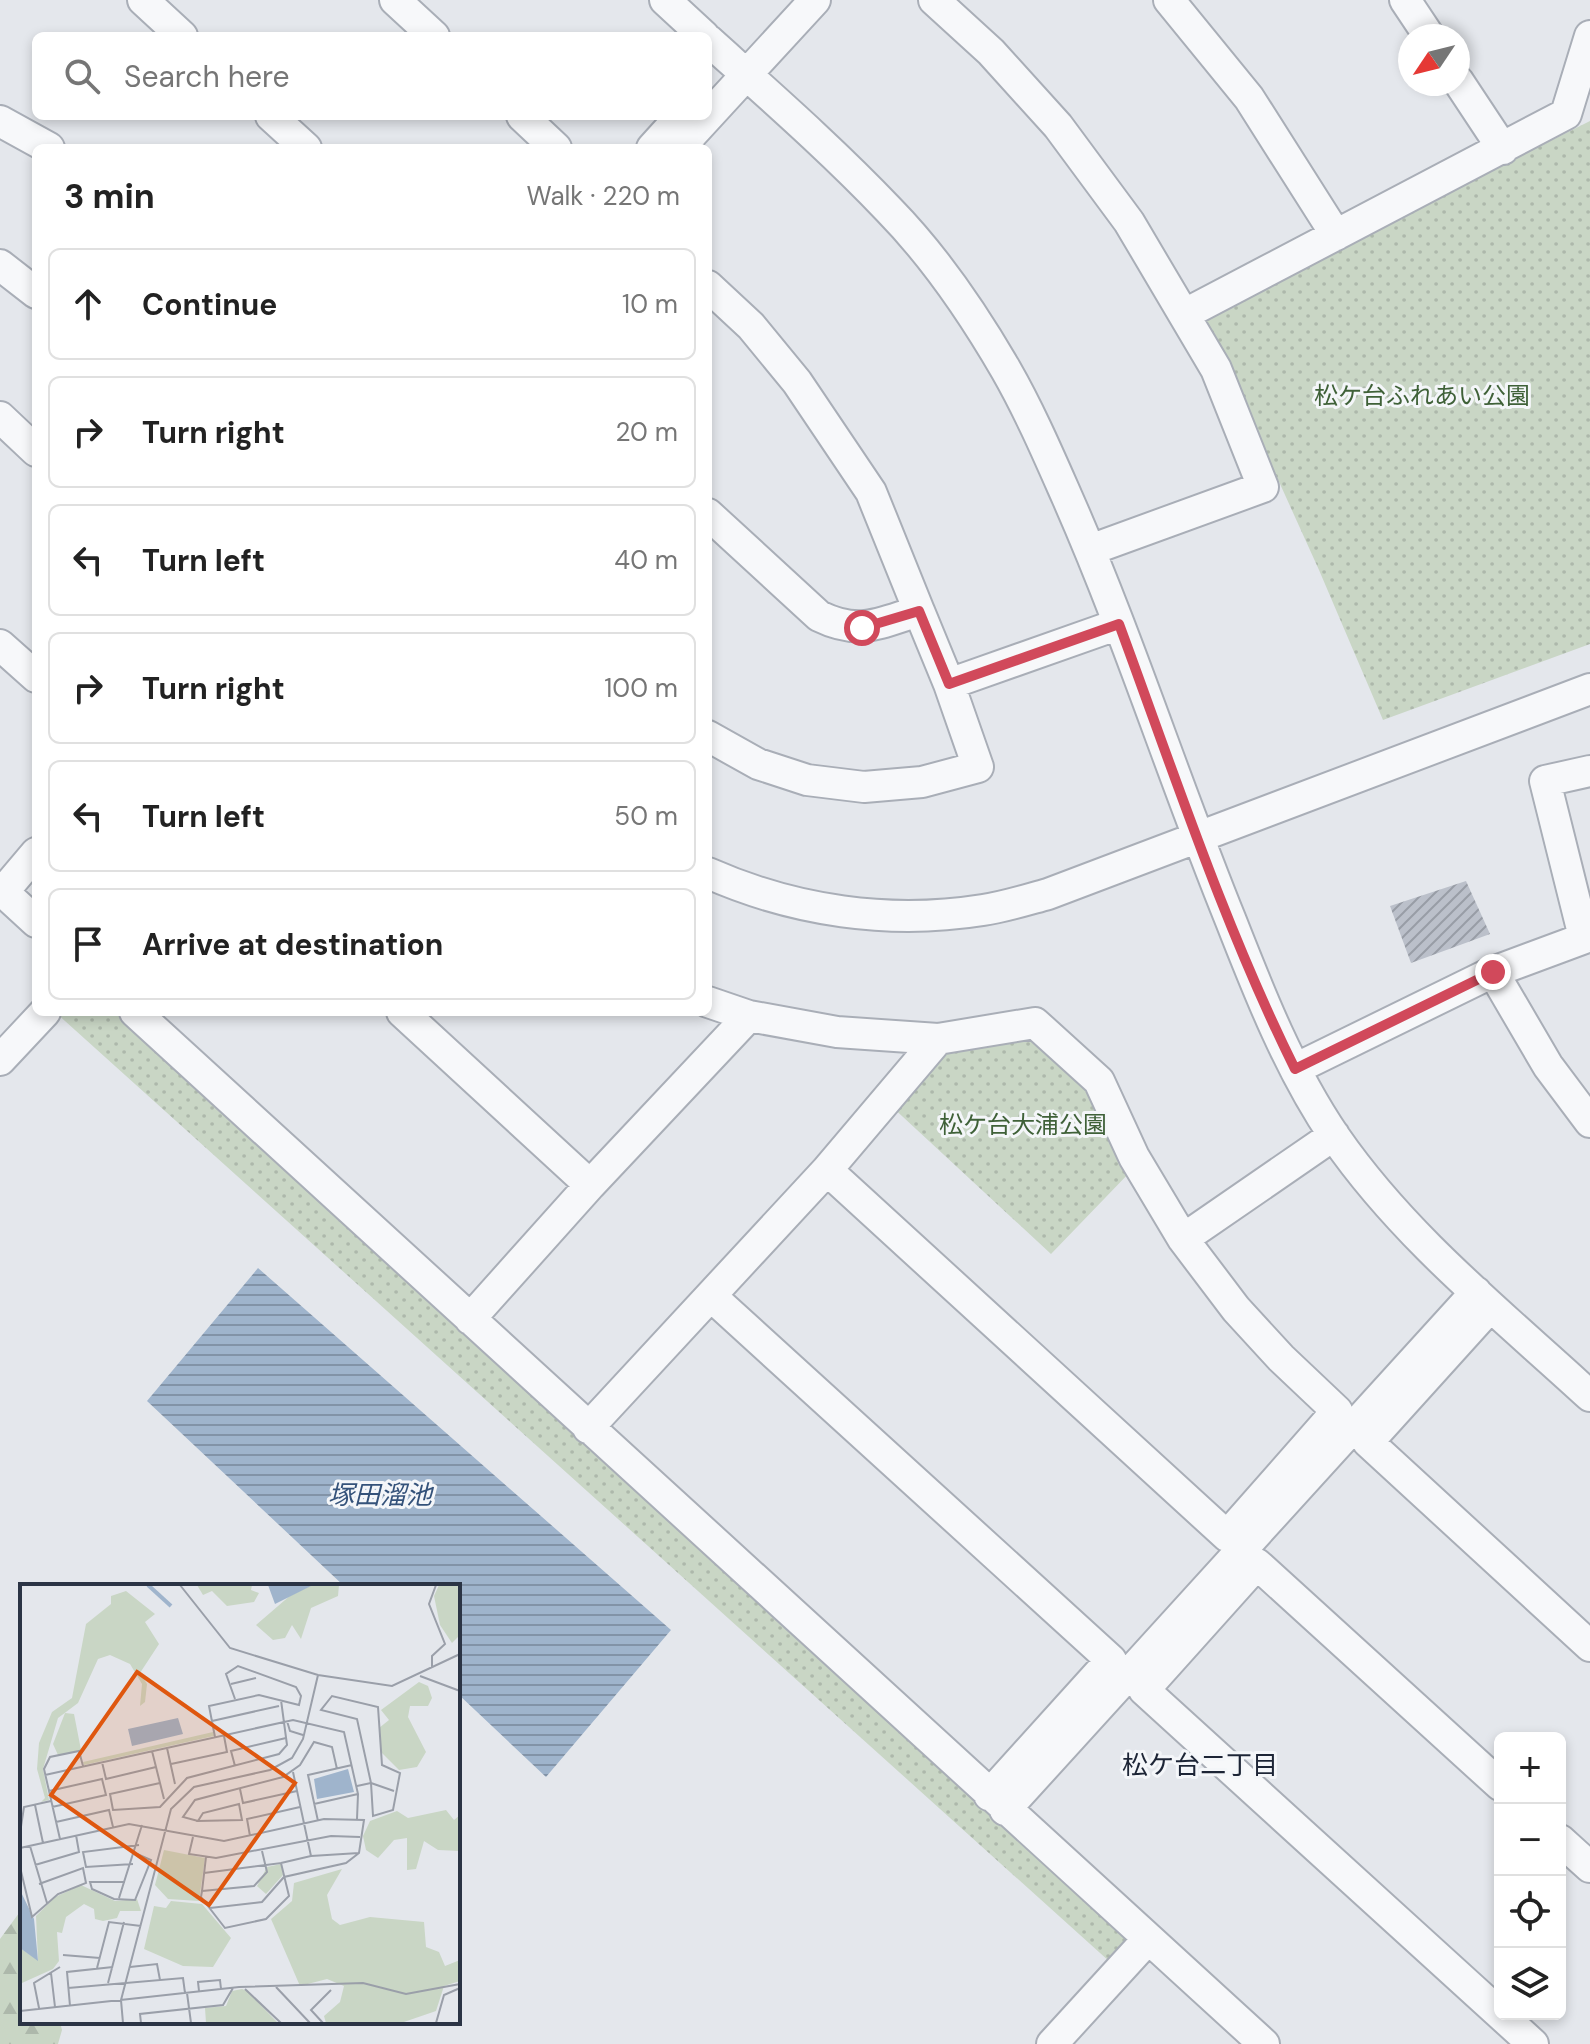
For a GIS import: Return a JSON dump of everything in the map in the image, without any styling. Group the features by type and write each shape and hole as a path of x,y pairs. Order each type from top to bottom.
{"street":[{"path":"143,0 178,32"},
{"path":"395,0 430,32"},
{"path":"665,0 700,32"},
{"path":"712,84 739,67 815,0"},
{"path":"934,0 991,52 1058,126 1129,222 1216,369 1263,487 1090,550"},
{"path":"1169,0 1249,98 1336,235"},
{"path":"1405,0 1421,24"},
{"path":"1185,314 1566,114 1590,36"},
{"path":"712,43 890,210 936,264 1008,374 1090,550 1269,1016 1295,1069 1334,1135 1373,1188 1416,1237 1590,1396"},
{"path":"712,103 739,67"},
{"path":"1468,96 1503,149"},
{"path":"275,120 302,144"},
{"path":"526,120 552,144"},
{"path":"656,144 677,120"},
{"path":"682,144 700,120"},
{"path":"0,121 43,144"},
{"path":"0,265 32,290"},
{"path":"712,290 751,326 797,382 871,492 949,684 978,767 922,782 864,787 807,780 758,764 712,738"},
{"path":"0,417 32,447"},
{"path":"712,518 819,616 841,626 862,628 919,611"},
{"path":"949,684 1119,624"},
{"path":"0,645 32,673"},
{"path":"712,875 747,890 804,905 865,915 983,910 1048,894 1590,689"},
{"path":"1295,1069 1493,972 1587,936 1545,781 1590,771"},
{"path":"19,899 32,864"},
{"path":"1493,972 1548,1066 1590,1122"},
{"path":"712,1003 749,1016 837,1032 938,1039 1035,1023 1099,1081 1134,1157 1183,1239 1236,1309 1281,1358 1337,1411 1227,1536 827,1170"},
{"path":"0,1060 41,1016"},
{"path":"139,1016 1264,2044"},
{"path":"406,1016 590,1185"},
{"path":"470,1319 590,1185 749,1016"},
{"path":"588,1428 827,1170 938,1039"},
{"path":"1183,1239 1334,1135"},
{"path":"711,1296 1111,1660 997,1802"},
{"path":"1484,1299 1368,1442 1590,1646"},
{"path":"997,1802 1484,1299"},
{"path":"1494,1780 1257,1564 1144,1690 1533,2044"},
{"path":"1566,1845 1590,1867"},
{"path":"1052,2044 1148,1939"}],"green space":[{"name":"松ケ台ふれあい公園","path":"1590,121 1590,644 1383,720 1203,314"},
{"path":"59,1016 119,1016 1132,1937 1110,1962"},
{"name":"松ケ台大浦公園","path":"1034,1028 1093,1085 1132,1170 1051,1254 889,1104 940,1043"},
{"path":"20,1912 20,2024 60,2024 58,2044 0,2044 0,1939"}],"water":[{"name":"塚田溜池","path":"258,1268 671,1630 546,1777 460,1696 460,1584 342,1584 147,1401"}],"building":[{"path":"1466,881 1490,934 1411,963 1390,906"}],"district":[{"name":"松ケ台二丁目","path":"1200,1765"}],"route":[{"path":"862,628 919,611 949,684 1119,624 1221,899 1269,1016 1295,1069 1493,972"}]}
